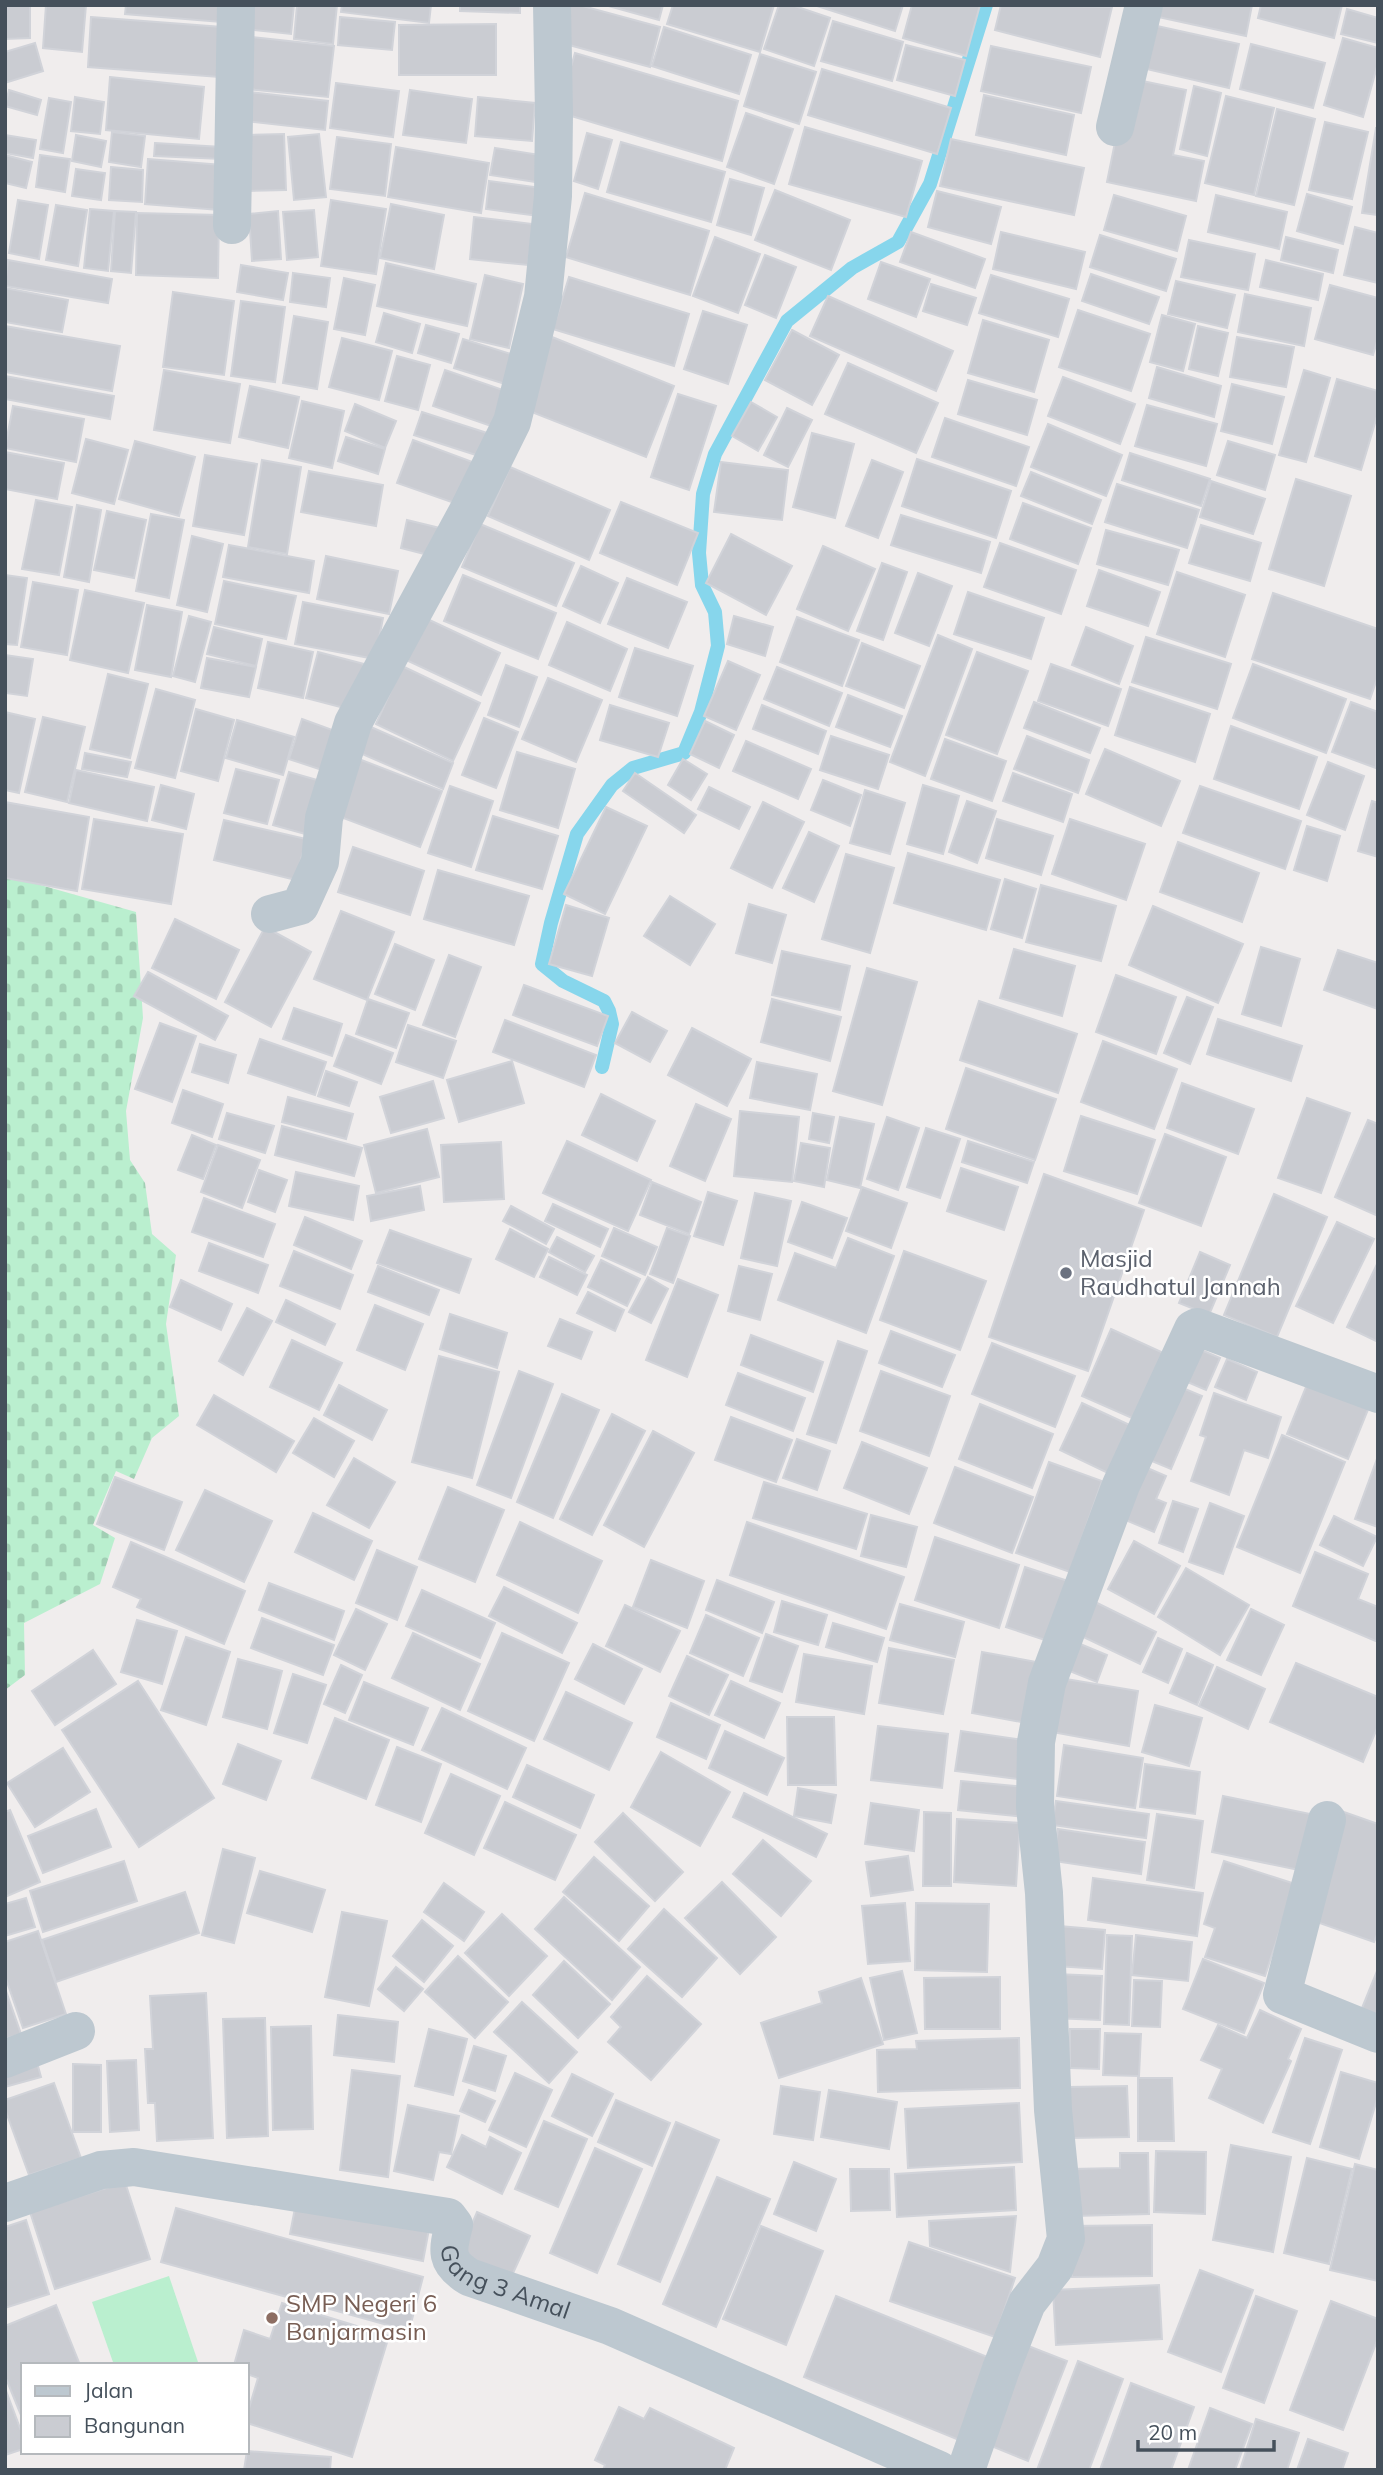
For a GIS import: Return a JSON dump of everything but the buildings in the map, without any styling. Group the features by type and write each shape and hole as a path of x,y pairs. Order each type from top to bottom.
{"street":[{"path":"232,225 236,5"},
{"path":"270,914 300,906 320,862 324,818 353,723 513,422 543,297 553,196 552,5"},
{"path":"1115,127 1144,5"},
{"path":"966,2470 1000,2368 1027,2303 1055,2267 1066,2239 1053,2110 1044,1893 1035,1807 1036,1742 1047,1684 1121,1485 1193,1329 1197,1327 1378,1394"},
{"path":"1327,1820 1282,1995 1378,2035"},
{"path":"5,2059 76,2031"},
{"name":"Gang 3 Amal","path":"5,2203 101,2170 134,2167 448,2217 454,2225 449,2259 455,2269 469,2277 610,2326 939,2470"}],"green space":[{"path":"5,875 136,912 143,1018 126,1111 130,1160 145,1183 152,1234 176,1255 166,1324 179,1416 152,1438 134,1479 116,1471 93,1525 115,1538 100,1584 24,1623 25,1675 5,1690"},
{"path":"169,2276 198,2363 113,2363 92,2302"}],"waterway":[{"path":"602,1067 612,1024 604,1001 563,981 542,964 577,834 612,785 633,768 684,753 701,712 718,646 715,612 702,585 699,553 703,494 715,454 787,321 852,268 898,242 930,184 986,5"}],"place":[{"name":"Masjid Raudhatul Jannah","path":"1066,1273"},
{"name":"SMP Negeri 6 Banjarmasin","path":"272,2318"}]}
